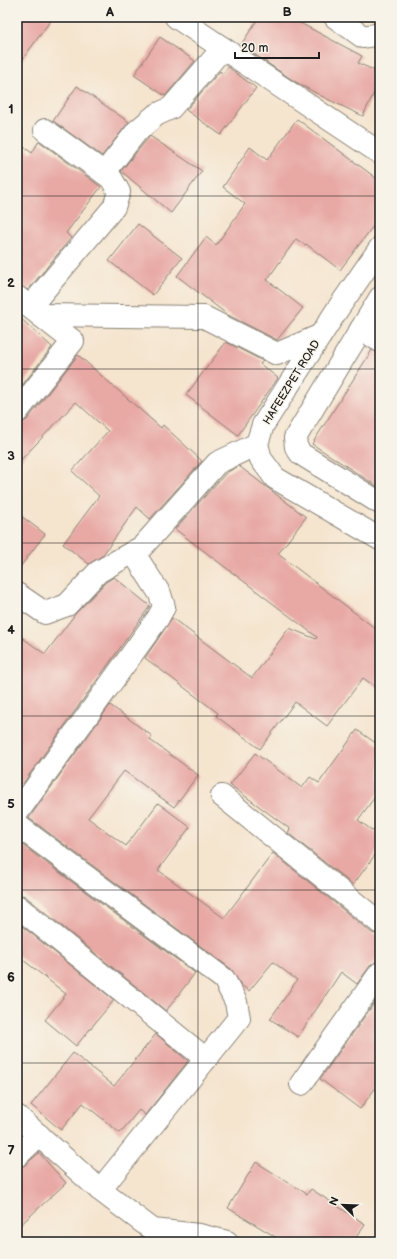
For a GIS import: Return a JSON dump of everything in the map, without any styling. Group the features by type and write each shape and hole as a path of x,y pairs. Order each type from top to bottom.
{"street":[{"path":"176,17 380,153"},
{"path":"335,17 362,36 380,34"},
{"path":"104,173 136,131 156,115 171,108 223,48"},
{"path":"29,307 114,206 119,192 111,178 45,130"},
{"name":"HAFEEZPET ROAD","path":"257,444 263,425 321,334 380,248"},
{"path":"380,298 295,438 296,446 301,454 380,504"},
{"path":"29,307 204,317 277,354 321,334"},
{"path":"17,412 73,340 29,307"},
{"path":"361,329 380,341"},
{"path":"17,594 45,613 67,605 98,572 142,547 217,463 257,444 261,459 275,478 380,539"},
{"path":"285,484 301,454"},
{"path":"17,813 158,618 164,606 160,594 133,552"},
{"path":"222,796 377,914"},
{"path":"17,825 224,979 236,1002 239,1018 100,1190"},
{"path":"17,906 206,1059"},
{"path":"302,1084 380,973"},
{"path":"17,1116 100,1190 154,1230 199,1235 227,1242"},
{"path":"17,1156 39,1136"}],"building":[{"path":"17,17 53,17 17,67"},
{"path":"259,17 289,17 362,56 358,63 380,73 380,80 363,116 294,81 241,45"},
{"path":"160,37 195,61 165,96 134,75"},
{"path":"228,67 256,88 221,135 186,110 220,71 223,74"},
{"path":"77,86 129,122 102,156 53,121"},
{"path":"297,119 380,181 380,217 340,270 306,244 305,245 296,239 267,280 303,308 277,340 228,315 177,276 206,237 216,245 245,204 223,187 250,147 267,160"},
{"path":"150,136 202,171 171,213 121,171"},
{"path":"39,141 101,187 66,233 71,238 28,290 17,285 17,142 32,153"},
{"path":"138,224 182,258 153,295 109,261"},
{"path":"17,315 52,347 17,392"},
{"path":"226,342 263,361 260,364 278,378 238,435 186,395"},
{"path":"372,350 380,353 380,488 312,444"},
{"path":"78,355 161,428 163,425 202,461 150,519 137,507 102,556 89,564 63,544 99,496 72,471 108,431 76,402 17,464 17,424 27,420"},
{"path":"239,466 306,517 278,554 380,632 380,690 363,678 327,726 295,702 260,749 216,716 218,713 145,658 172,618 252,678 289,628 316,639 317,637 175,529 226,473"},
{"path":"17,513 45,534 17,571"},
{"path":"114,577 150,606 17,792 17,634 45,654 76,613 106,582"},
{"path":"110,705 152,736 150,740 198,775 174,807 124,771 88,818 126,846 158,803 190,827 158,870 224,918 273,853 372,933 380,935 380,957 377,961 370,966 357,984 341,972 298,1037 270,1019 297,980 273,962 249,991 241,985 231,969 29,818"},
{"path":"357,730 380,746 380,790 358,820 380,836 380,848 353,885 288,833 290,829 230,785 255,753 302,788 310,777 319,783"},
{"path":"17,841 195,973 166,1011 25,896 17,894"},
{"path":"17,922 114,1000 76,1046 45,1020 66,994 17,955"},
{"path":"380,995 380,1082 360,1109 320,1079"},
{"path":"156,1034 188,1061 145,1115 139,1110 120,1133 83,1103 61,1130 31,1105 73,1053 114,1086"},
{"path":"39,1153 66,1183 17,1228 17,1168 25,1165"},
{"path":"256,1162 307,1194 311,1189 365,1224 353,1242 284,1242 228,1208"}]}
